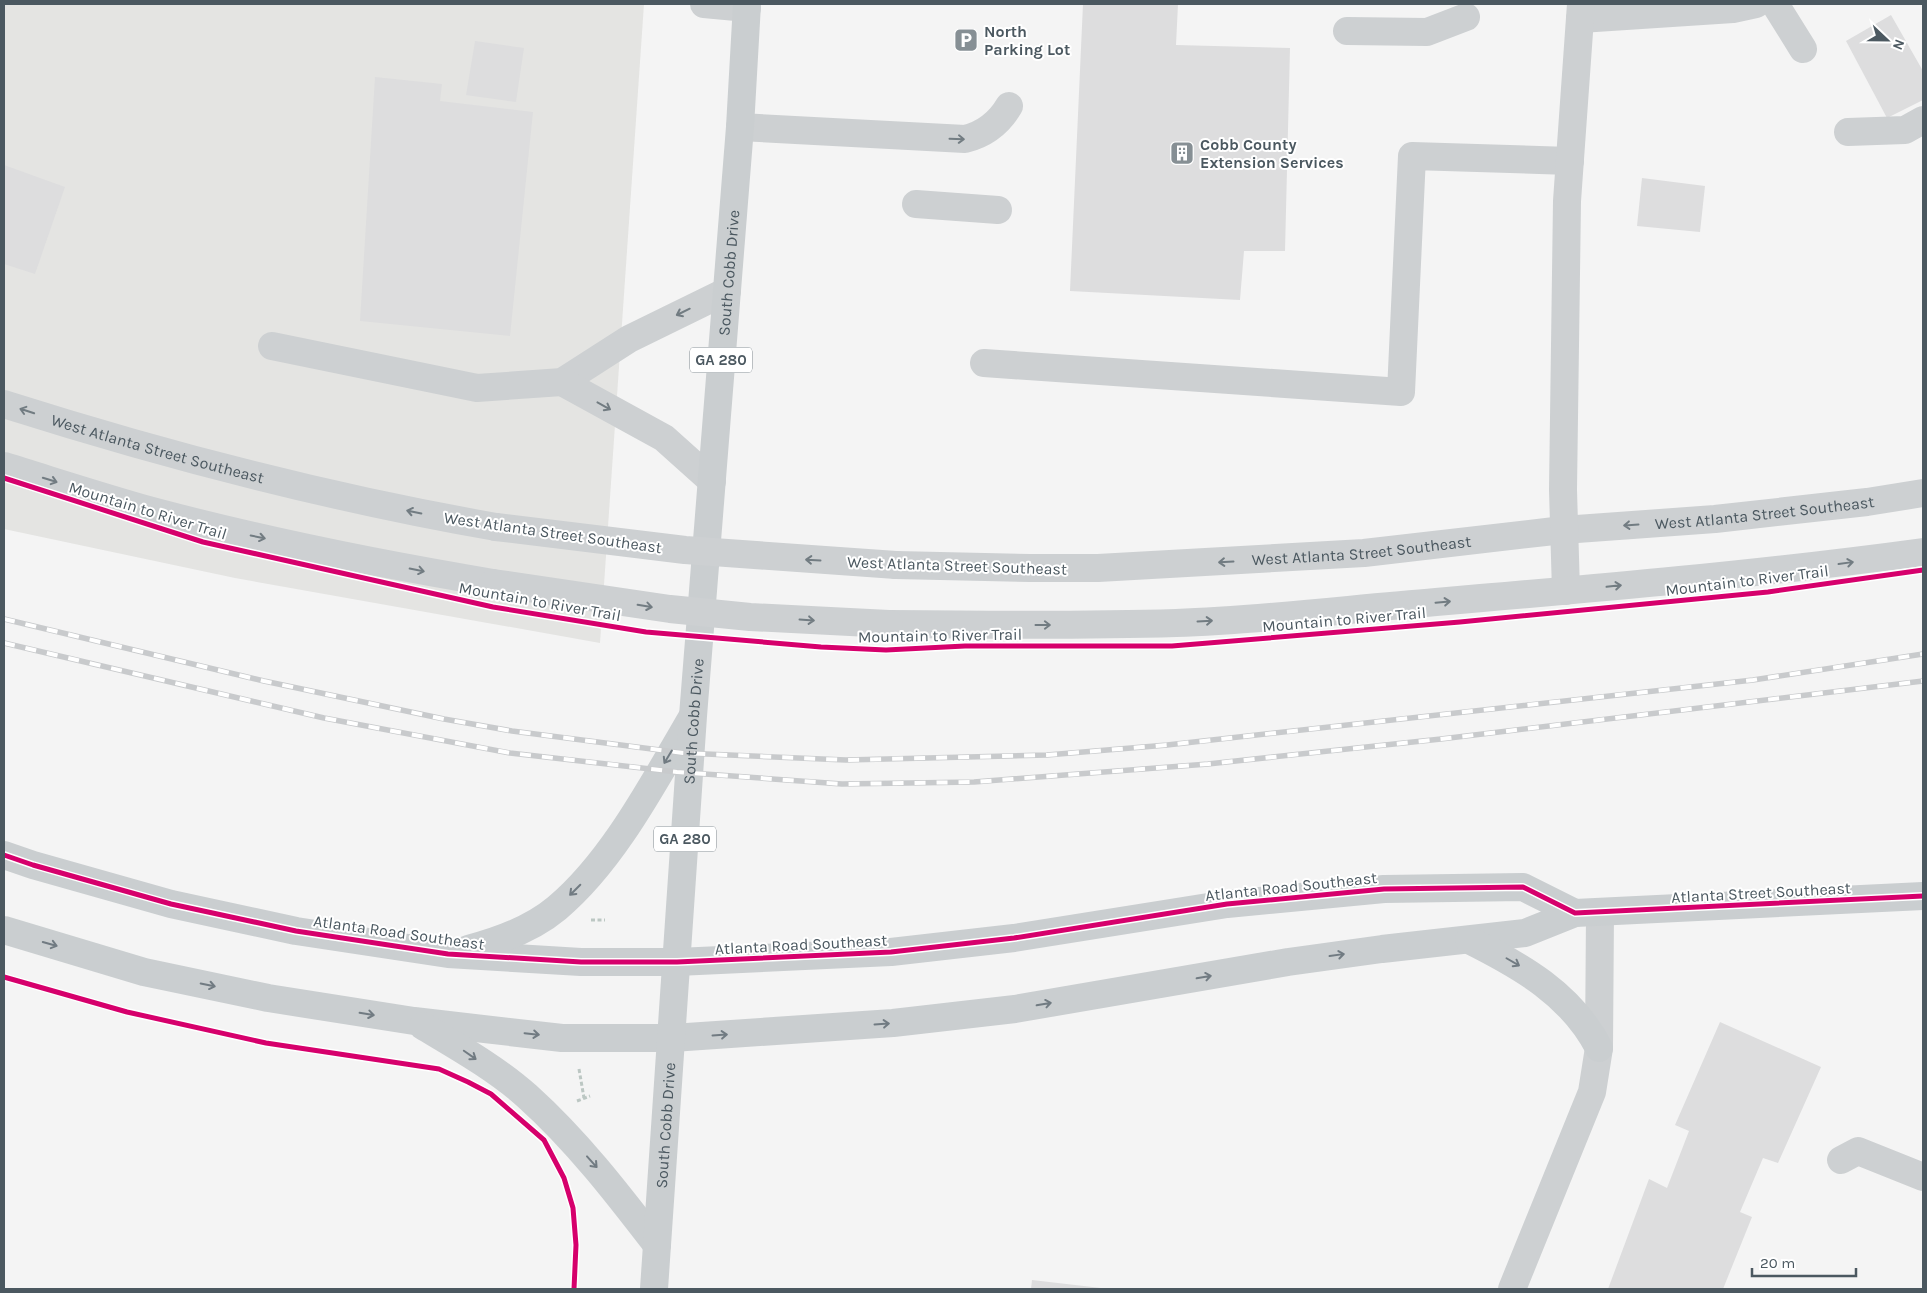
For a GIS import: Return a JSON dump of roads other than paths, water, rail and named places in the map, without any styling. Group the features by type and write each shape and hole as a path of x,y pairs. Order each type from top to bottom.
{"main road":[{"name":"South Cobb Drive","path":"654,1289 693,716 740,127 747,6"},
{"path":"448,954 510,936 557,908 600,862 638,808 693,716"},
{"name":"Atlanta Road Southeast","path":"4,855 171,904 296,931 448,954 581,962 677,962 891,952 1014,938 1227,904 1384,889 1524,887 1588,912"},
{"name":"Atlanta Street Southeast","path":"1588,912 1923,896"},
{"path":"4,930 144,972 268,998 414,1021 562,1038 672,1038 893,1023 1015,1009 1288,962 1525,933 1588,912"},
{"path":"1469,940 1525,970 1552,990 1580,1017 1599,1048"},
{"path":"414,1021 466,1052 526,1096 575,1143 604,1176 656,1245"}],"street":[{"path":"704,4 747,6"},
{"path":"1566,591 1563,530 1567,201 1581,11 1732,9 1756,4"},
{"path":"1775,4 1803,49"},
{"path":"1347,31 1427,32 1466,17"},
{"path":"740,127 958,139 974,137 987,130 1000,120 1009,106"},
{"path":"1848,132 1905,130 1923,120"},
{"path":"984,363 1401,392 1412,156 1570,161"},
{"path":"916,204 998,210"},
{"path":"272,346 477,388 562,382 629,339 727,291"},
{"path":"562,382 664,438 712,481"},
{"name":"West Atlanta Street Southeast","path":"4,404 146,448 264,478 396,508 496,527 685,550 896,565 1030,568 1177,565 1364,553 1563,530 1715,519 1868,502 1923,493"},
{"path":"4,466 151,510 245,534 410,569 670,609 750,617 889,624 1090,625 1178,623 1255,618 1566,591 1829,565 1923,552"},
{"path":"1512,1289 1592,1092 1599,1048 1588,912"},
{"path":"1841,1160 1858,1151 1923,1177"}],"railway":[{"path":"4,619 264,681 444,719 512,731 683,753 846,760 1047,755 1167,745 1753,680 1923,654"},
{"path":"4,643 324,718 510,753 677,772 842,784 974,782 1208,764 1441,739 1923,681"}],"place":[{"name":"North Parking Lot","path":"966,40"},
{"name":"Cobb County Extension Services","path":"1182,153"}]}
